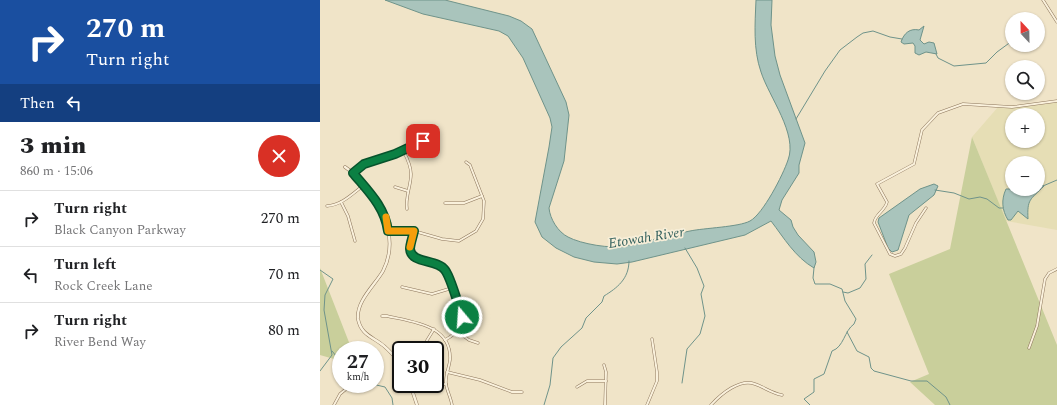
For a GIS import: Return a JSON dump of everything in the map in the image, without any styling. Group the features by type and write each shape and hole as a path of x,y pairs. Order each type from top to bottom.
{"street":[{"path":"1043,0 1057,22"},
{"path":"926,208 916,223 903,251 898,255 892,255 887,250 874,222 875,218 886,206 887,202 877,184 914,164 922,130 938,113 963,104 1012,107 1057,101"},
{"path":"353,173 364,164 423,141 427,142"},
{"path":"403,150 410,162 411,175 405,202 407,209"},
{"path":"388,231 414,231 451,241 459,241 465,239 476,231 483,219 484,201 470,165 466,162"},
{"path":"345,167 353,173 380,204 387,220 388,255 383,270 359,306 358,318 361,328 365,334 384,346 392,354"},
{"path":"327,206 341,202 364,185"},
{"path":"395,187 408,191"},
{"path":"445,202 464,204 482,196"},
{"path":"341,202 348,216 355,241"},
{"path":"414,231 410,249 412,254 416,258 438,264 445,270 462,317 458,332 446,340"},
{"path":"1029,348 1037,326 1045,279 1049,273 1057,269"},
{"path":"402,287 432,294 452,288"},
{"path":"382,316 434,328 446,340 449,347 450,360 446,384 452,405"},
{"path":"426,341 434,328"},
{"path":"458,332 469,340 478,343"},
{"path":"647,405 656,381 657,372 652,339"},
{"path":"604,365 606,381 605,405"},
{"path":"448,372 480,380 512,392 522,392"},
{"path":"577,387 587,381 606,381"},
{"path":"711,405 743,382 756,384 769,391 782,394"},
{"path":"334,405 341,393"},
{"path":"413,393 417,405"}],"shaded area":[{"path":"1057,101 1057,230 1006,221 972,137 998,107"}],"green space":[{"path":"972,137 1057,345 1057,405 935,405 910,382 929,374 889,274 950,249"},
{"path":"320,268 348,341 332,341 332,358 320,355"}],"water":[{"name":"Etowah River","path":"385,0 445,0 509,16 521,21 532,29 566,102 569,115 564,161 549,208 551,216 558,229 564,235 574,240 588,244 619,247 674,234 745,223 750,221 761,211 772,194 782,175 790,150 786,127 765,82 758,63 755,36 756,0 772,0 771,25 775,56 780,75 805,143 799,165 799,173 782,200 779,210 791,220 798,235 814,252 816,262 814,268 795,253 771,221 745,235 632,262 617,264 594,262 574,257 556,248 542,237 535,222 552,127 550,118 523,58 508,36 499,31 423,14"},
{"path":"924,26 920,40 924,44 929,42 934,43 937,54 926,52 919,55 915,53 915,46 913,43 904,44 901,42 908,32 919,30"},
{"path":"934,184 938,186 934,195 909,215 898,250 892,252 888,248 878,222 879,218 920,189"},
{"path":"1005,192 1005,196 1033,196 1030,200 1028,207 1028,219 1018,211 1011,220 1008,220 1004,212 1003,197"}],"waterway":[{"path":"796,119 825,71 840,50 857,37 863,33 873,31 890,37 902,39"},
{"path":"936,54 938,58 954,66 986,63 1005,46"},
{"path":"1045,185 1057,180"},
{"path":"935,190 954,193 969,199 980,197 987,199 999,208 1003,208"},
{"path":"682,383 687,349 700,334 705,316 701,294 704,286 697,268 685,248"},
{"path":"843,292 848,293 860,288 866,279 865,264 872,255"},
{"path":"544,405 550,385 553,358 561,347 582,328 586,318 602,302 604,296 618,286 625,278 629,261"},
{"path":"810,405 804,399 814,392 814,379 824,374 832,351 842,343 856,319 845,301 842,289 830,284 815,284 813,278 814,268"},
{"path":"320,270 333,279 325,295 324,310 332,355 320,371"},
{"path":"847,332 857,351 869,357 871,368 874,371 911,381 927,381 946,397 950,405"},
{"path":"384,387 392,398 393,405"}],"slow traffic":[{"path":"386,217 388,231 414,231 410,247"}],"route":[{"path":"423,141 395,154 364,164 353,173 380,204 387,220 388,231 414,231 410,249 412,254 416,258 438,264 445,270 462,317"}]}
